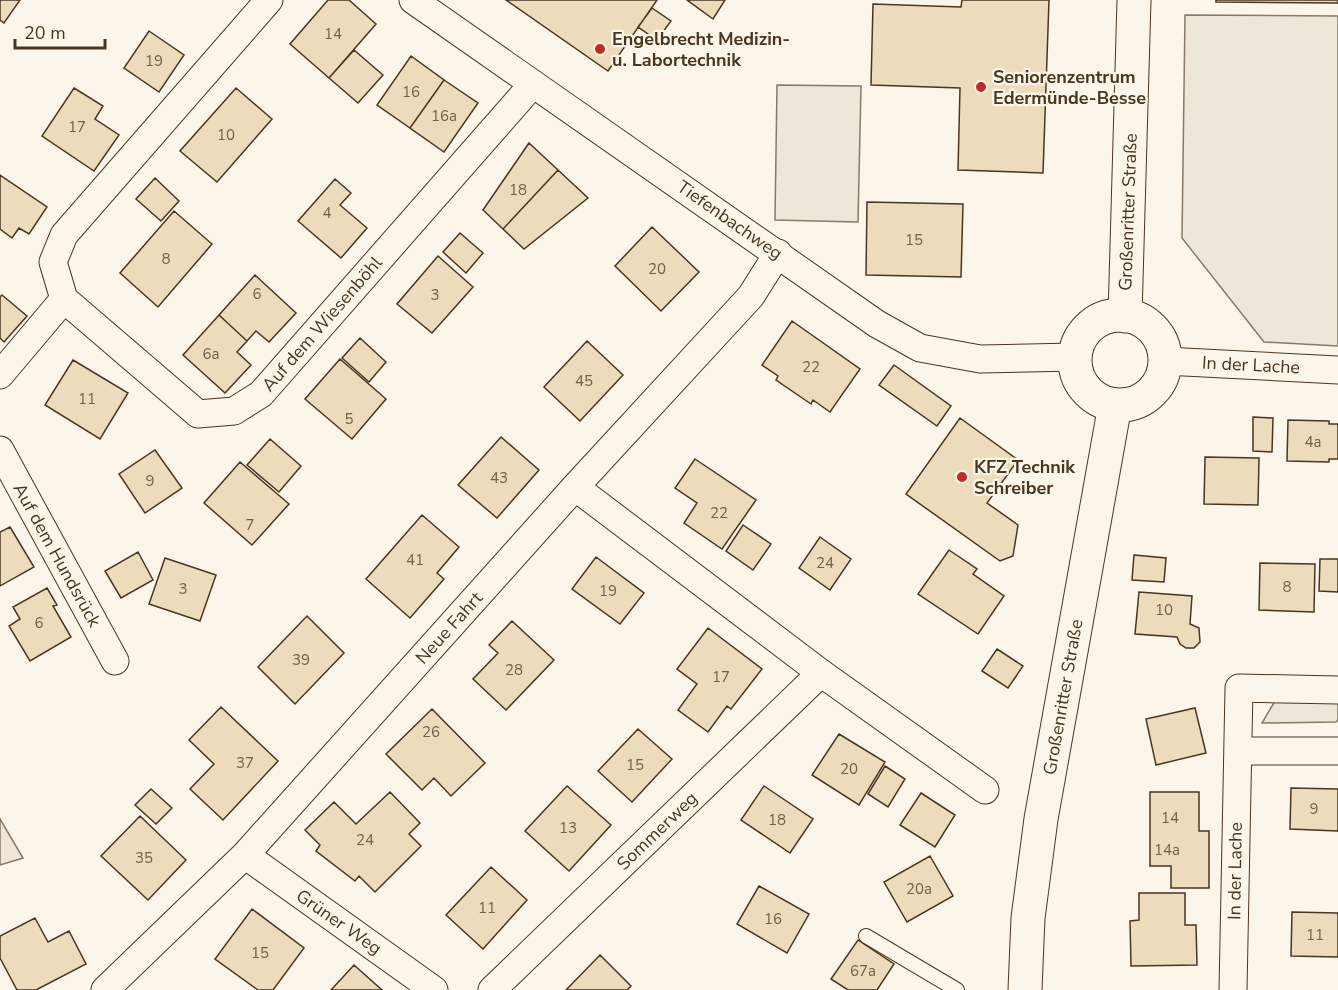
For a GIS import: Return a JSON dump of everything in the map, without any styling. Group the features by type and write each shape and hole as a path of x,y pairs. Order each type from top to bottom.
{"main road":[{"name":"Großenritter Straße","path":"1125,316 1134,0"},
{"path":"1115,315 1125,316 1136,318 1154,331 1163,350 1165,361 1161,378 1149,394 1135,402 1115,405 1106,403 1088,393 1076,372 1075,357 1082,335 1095,322 1115,315"},
{"name":"Großenritter Straße","path":"1025,990 1028,918 1041,819 1115,405"}],"street":[{"path":"0,375 64,299 53,262 64,235 269,0"},
{"name":"Tiefenbachweg","path":"413,0 877,324 920,348 980,359 1075,357"},
{"name":"Auf dem Wiesenböhl","path":"64,299 198,414 234,411 261,394 533,84"},
{"name":"Neue Fahrt","path":"105,990 245,855 575,487 751,296 778,254"},
{"name":"In der Lache","path":"1165,361 1338,370"},
{"name":"Auf dem Hundsrück","path":"0,450 115,661"},
{"path":"575,487 821,673 985,790"},
{"name":"Sommerweg","path":"492,990 821,673"},
{"name":"In der Lache","path":"1233,990 1239,688 1338,690"},
{"path":"1238,751 1338,751"},
{"name":"Grüner Weg","path":"245,855 434,990"}],"lane":[{"path":"866,936 957,990"}],"shaded area":[{"path":"1185,15 1338,16 1338,346 1264,342 1182,238"},
{"path":"777,85 861,86 858,222 775,220"},
{"path":"1275,701 1338,701 1338,720 1336,722 1262,723"},
{"path":"0,819 23,858 0,865"}],"building":[{"path":"0,0 20,0 4,23 0,20"},
{"path":"328,0 349,0 376,24 329,78 290,44"},
{"name":"Engelbrecht Medizin- u. Labortechnik","path":"506,0 657,0 608,71"},
{"path":"687,0 725,0 713,19"},
{"name":"Seniorenzentrum Edermünde-Besse","path":"962,0 1049,0 1043,173 958,170 960,88 871,85 873,4 961,7"},
{"path":"1216,0 1338,0 1338,3 1216,2"},
{"path":"652,8 671,21 657,40 638,27"},
{"path":"149,31 184,55 159,92 124,68"},
{"path":"354,50 383,75 358,103 329,78"},
{"path":"411,56 444,80 410,128 377,105"},
{"path":"444,80 478,103 444,152 410,128"},
{"path":"74,88 103,106 95,119 119,135 94,171 42,136"},
{"path":"236,88 272,119 217,182 180,151"},
{"path":"529,143 558,170 503,229 483,210"},
{"path":"558,170 588,198 524,249 503,229"},
{"path":"0,175 47,207 29,234 19,228 12,238 0,229"},
{"path":"155,178 179,201 161,221 136,199"},
{"path":"335,179 351,193 340,205 367,228 341,258 298,221"},
{"path":"867,202 963,204 961,277 866,275"},
{"path":"174,211 212,244 158,307 120,273"},
{"path":"652,227 699,272 661,311 615,266"},
{"path":"460,233 483,253 466,273 443,252"},
{"path":"438,256 473,287 432,333 397,304"},
{"path":"255,275 296,313 269,342 256,331 247,341 219,315"},
{"path":"2,295 27,316 4,342 0,338 0,297"},
{"path":"219,315 247,341 237,352 251,365 225,393 183,355"},
{"path":"792,321 860,369 830,412 813,400 811,404 776,380 778,376 762,365"},
{"path":"360,338 386,362 369,382 342,358"},
{"path":"587,341 623,375 580,421 544,387"},
{"path":"340,359 386,399 352,439 305,399"},
{"path":"73,360 128,393 100,439 45,405"},
{"path":"894,365 951,406 937,426 879,385"},
{"path":"1253,417 1273,418 1272,452 1253,451"},
{"name":"KFZ Technik Schreiber","path":"960,418 1018,460 987,503 1018,525 1013,556 1000,561 906,494"},
{"path":"1288,420 1329,421 1329,424 1338,424 1338,459 1329,459 1329,462 1287,461"},
{"path":"501,437 539,470 497,518 458,485"},
{"path":"270,439 301,466 279,492 247,465"},
{"path":"155,450 182,488 145,513 119,474"},
{"path":"1205,457 1259,458 1258,505 1204,504"},
{"path":"695,459 756,500 722,549 684,523 697,503 675,488"},
{"path":"240,462 289,504 252,545 204,503"},
{"path":"422,515 459,547 437,573 444,579 410,618 366,579"},
{"path":"743,525 771,544 753,570 726,551"},
{"path":"10,527 34,567 0,586 0,532"},
{"path":"820,537 851,559 830,590 799,568"},
{"path":"949,550 977,569 973,574 1004,596 978,634 918,594"},
{"path":"138,552 153,580 121,598 105,571"},
{"path":"1134,555 1166,558 1164,582 1132,580"},
{"path":"596,557 644,593 620,624 572,589"},
{"path":"165,558 216,575 200,621 149,604"},
{"path":"1320,559 1338,559 1338,592 1319,591"},
{"path":"1260,563 1315,564 1314,612 1259,610"},
{"path":"47,588 57,605 53,606 71,637 30,661 9,626 20,619 13,607"},
{"path":"1139,592 1192,596 1190,624 1199,628 1200,642 1194,648 1186,648 1180,644 1177,637 1135,634"},
{"path":"307,616 344,653 295,704 258,667"},
{"path":"512,621 554,660 506,710 473,679 498,653 489,645"},
{"path":"708,628 762,669 731,709 727,706 708,732 678,710 697,684 677,669"},
{"path":"997,649 1023,666 1008,688 982,671"},
{"path":"221,707 278,761 223,820 190,789 214,764 189,740"},
{"path":"1195,708 1206,753 1156,765 1146,719"},
{"path":"432,709 485,763 451,796 434,778 422,790 386,754"},
{"path":"638,729 672,759 632,802 598,771"},
{"path":"839,734 885,762 859,805 812,775"},
{"path":"885,766 905,779 888,807 868,794"},
{"path":"567,786 611,825 569,871 525,831"},
{"path":"764,786 813,819 790,853 741,820"},
{"path":"1291,788 1338,789 1338,831 1290,829"},
{"path":"151,789 172,808 156,824 135,805"},
{"path":"390,792 420,823 409,834 421,846 375,892 359,876 355,881 316,851 320,845 305,830 334,802 356,824"},
{"path":"1150,792 1199,792 1199,831 1209,831 1209,888 1171,888 1171,866 1150,866"},
{"path":"921,793 955,815 935,847 900,825"},
{"path":"140,816 186,860 148,900 101,856"},
{"path":"930,856 953,896 907,922 884,882"},
{"path":"491,867 527,900 483,949 446,915"},
{"path":"759,886 809,914 787,953 737,924"},
{"path":"1139,893 1185,893 1185,925 1196,925 1197,965 1131,966 1130,921 1139,920"},
{"path":"252,909 304,948 273,990 258,990 215,959"},
{"path":"1292,912 1338,913 1338,957 1291,956"},
{"path":"35,918 48,942 69,931 86,964 36,990 17,990 0,958 0,936"},
{"path":"858,940 894,964 877,990 848,990 831,979"},
{"path":"600,955 631,986 627,990 566,990"},
{"path":"354,965 382,990 331,990"}],"place":[{"name":"Engelbrecht Medizin- u. Labortechnik","path":"600,49"},
{"name":"Seniorenzentrum Edermünde-Besse","path":"981,87"},
{"name":"KFZ Technik Schreiber","path":"962,477"}]}
